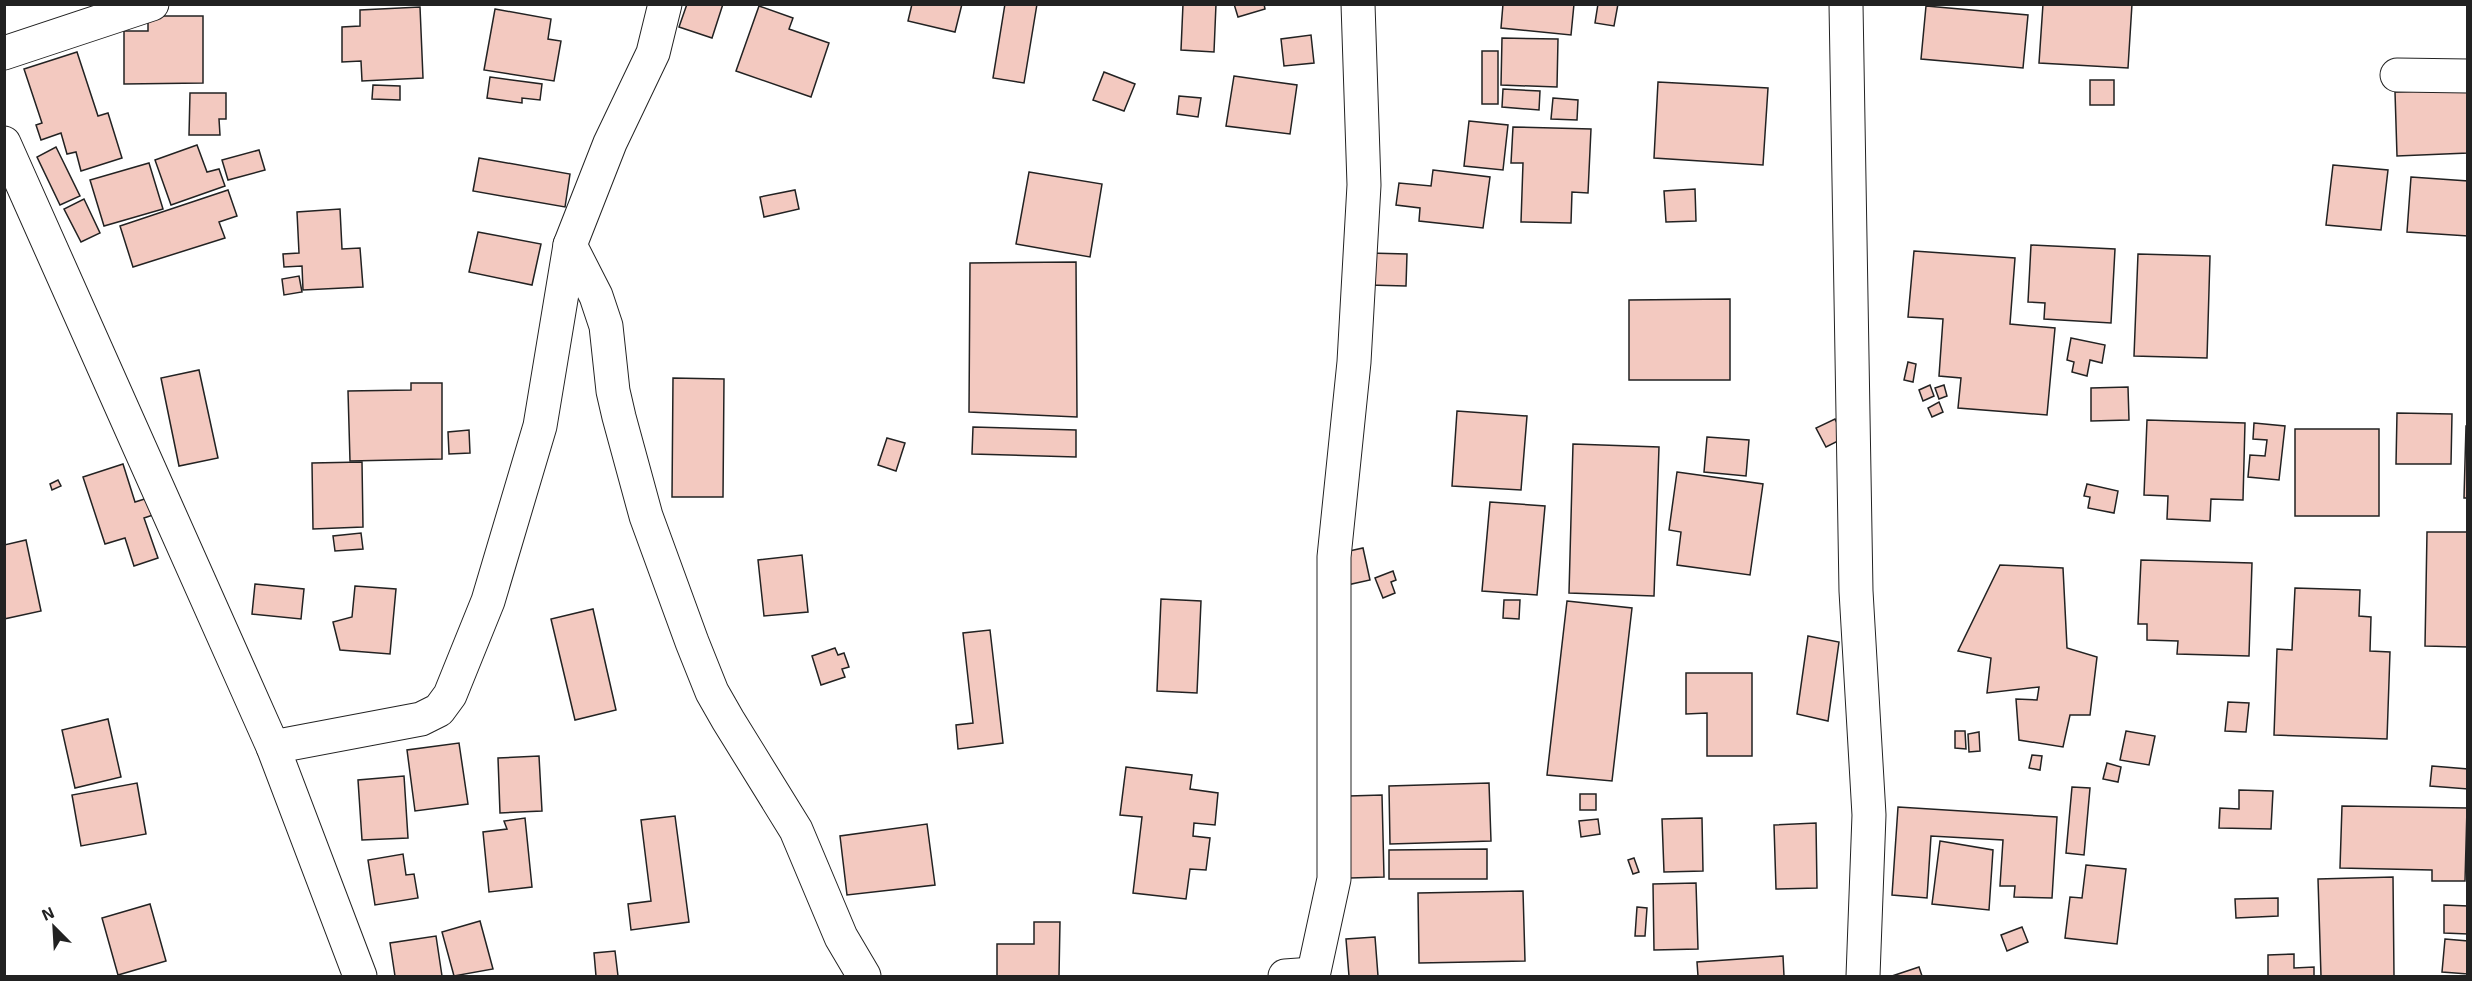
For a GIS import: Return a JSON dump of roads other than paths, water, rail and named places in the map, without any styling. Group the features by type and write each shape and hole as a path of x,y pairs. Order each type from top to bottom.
{"street":[{"path":"4,53 152,4"},
{"path":"273,747 421,718 439,710 450,695 488,601 540,426 570,245 610,143 653,52 665,4"},
{"path":"1303,976 1334,879 1334,557 1354,362 1364,185 1358,4"},
{"path":"1846,4 1856,591 1869,815 1863,976"},
{"path":"2397,75 2468,76"},
{"path":"4,143 273,747 360,976"},
{"path":"570,245 596,296 606,326 613,391 646,516 712,692 796,830 841,937 864,976"}]}
